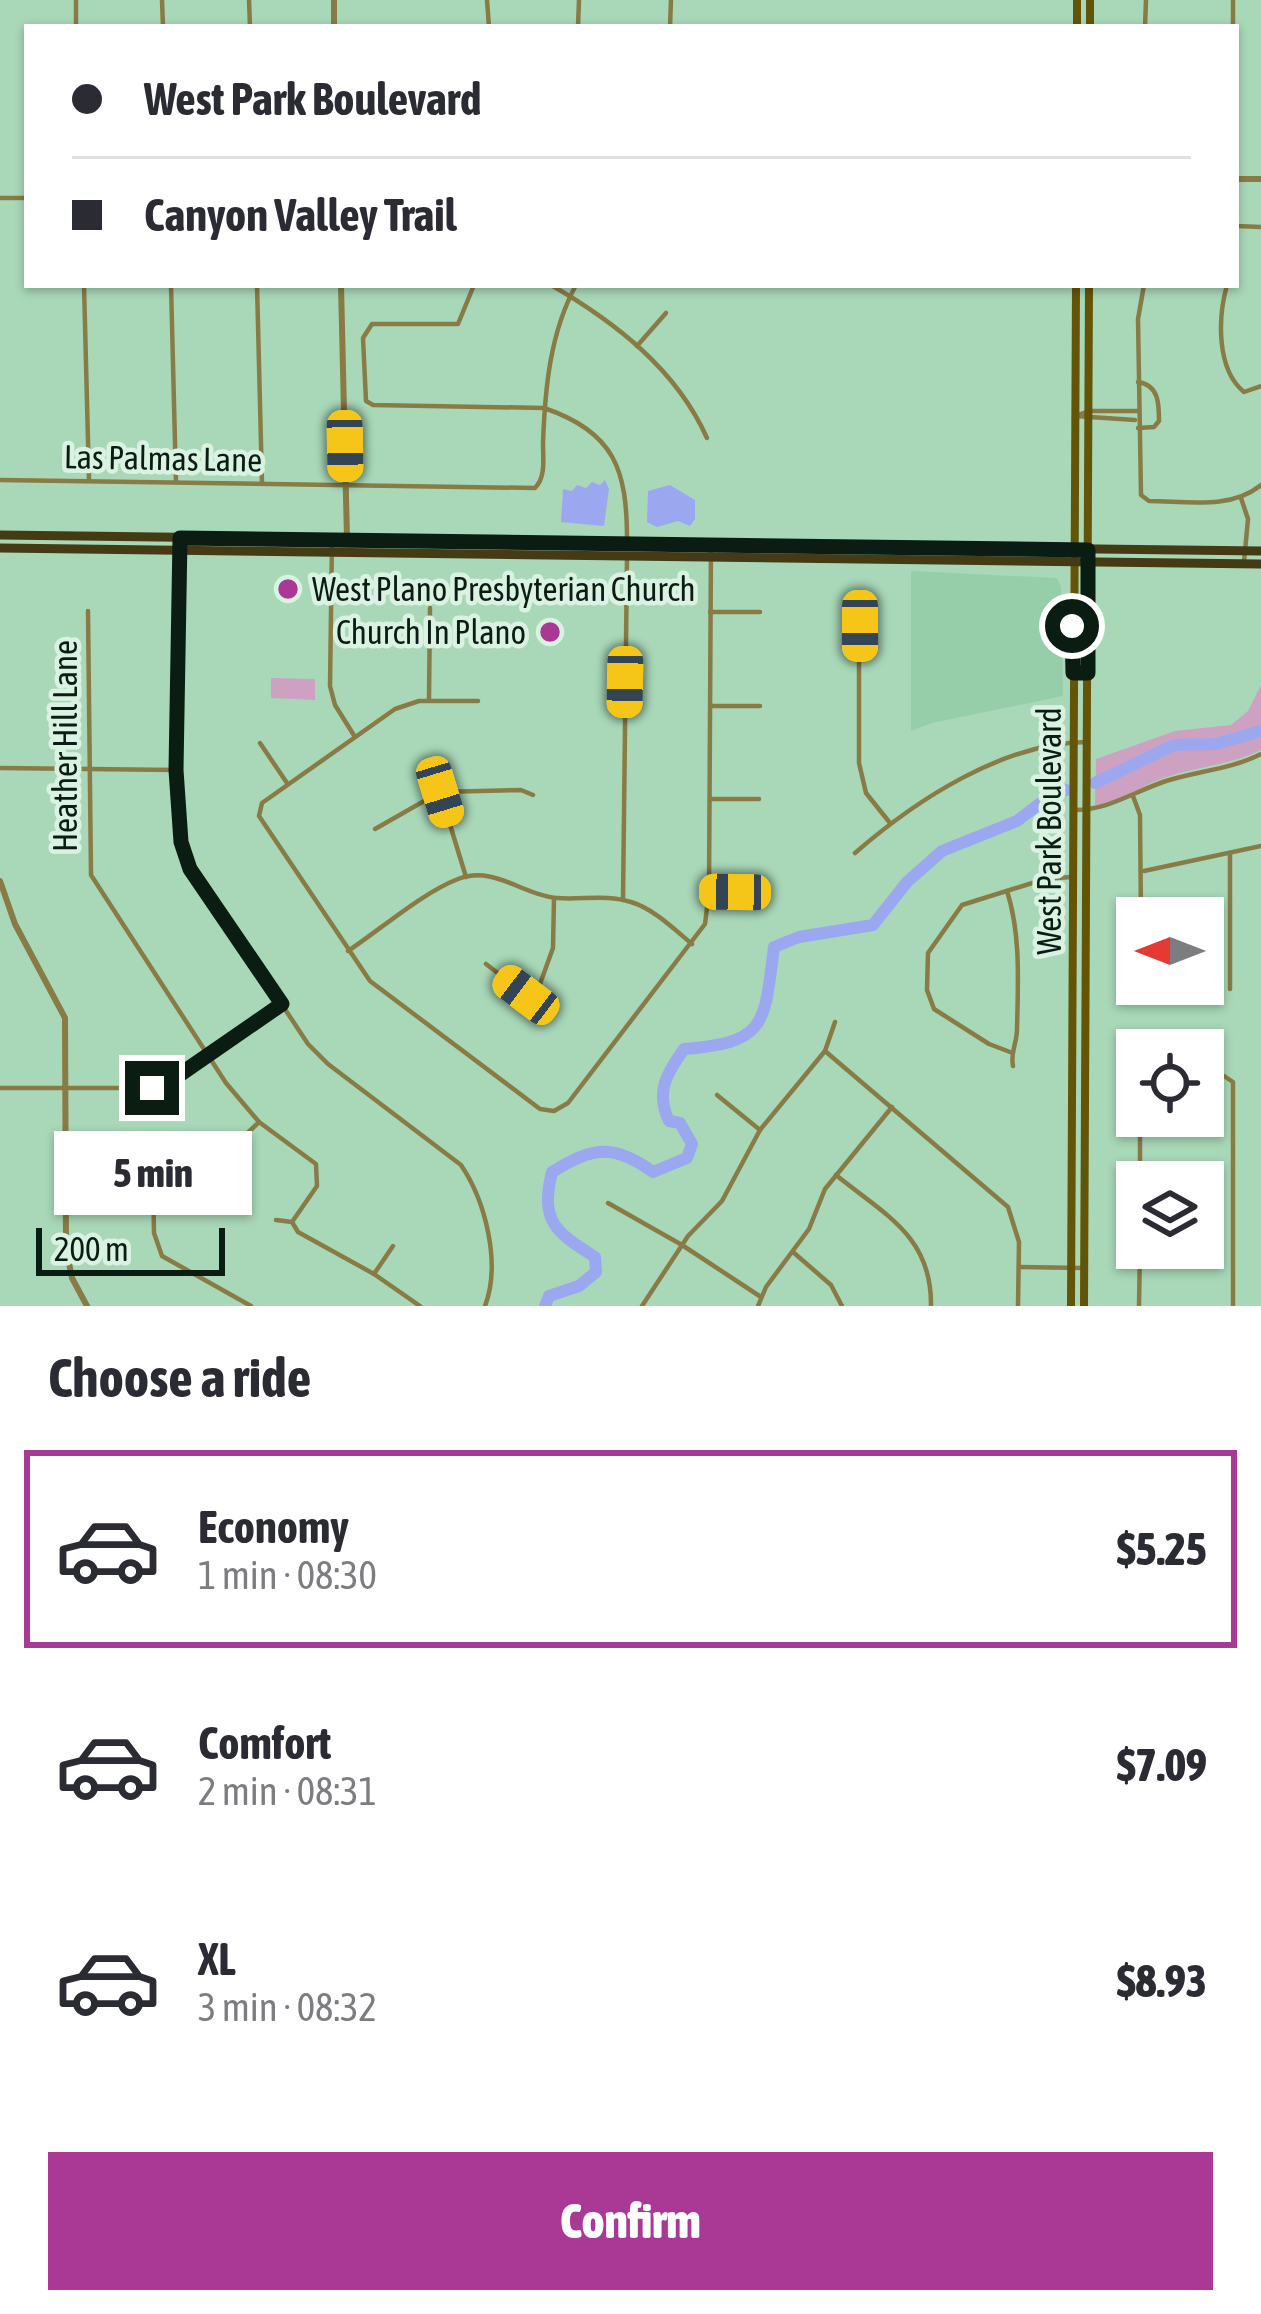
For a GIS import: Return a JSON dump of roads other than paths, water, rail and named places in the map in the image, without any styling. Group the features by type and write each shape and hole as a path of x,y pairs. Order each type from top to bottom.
{"main road":[{"name":"West Park Boulevard","path":"1071,1306 1076,288"},
{"name":"West Park Boulevard","path":"1084,1306 1089,288"},
{"path":"0,535 1261,551"},
{"path":"0,548 1261,565"},
{"path":"1073,673 1088,673"}],"street":[{"path":"84,288 89,481"},
{"path":"171,288 176,482"},
{"path":"257,288 262,484"},
{"path":"340,288 347,554"},
{"path":"473,288 460,322 372,324 367,328 363,338 368,403 544,409 592,432 617,463 626,497 627,543 623,900"},
{"path":"555,288 637,346 672,380 707,438"},
{"path":"544,409 554,342 575,288"},
{"path":"1143,288 1138,319 1141,495 1149,501 1241,498 1261,485"},
{"path":"1225,288 1221,339 1241,391 1252,392 1261,386"},
{"path":"637,346 666,313"},
{"path":"1089,415 1154,428 1160,422 1157,395 1138,382"},
{"name":"Las Palmas Lane","path":"0,480 529,488 540,484 544,409"},
{"path":"1075,416 1138,411"},
{"path":"1241,498 1248,519 1244,564"},
{"path":"180,538 176,770 178,822 190,869 308,1044 461,1165 470,1178 487,1234 490,1282 484,1306"},
{"path":"332,539 330,686 335,706 355,737"},
{"path":"478,701 429,701 395,709 258,810 261,824 346,952 381,991 540,1109 554,1111 568,1103 705,924 711,544"},
{"path":"429,701 430,608"},
{"name":"Heather Hill Lane","path":"88,611 91,874 207,1057 259,1122 316,1164 317,1186 292,1222"},
{"path":"710,612 760,612"},
{"path":"859,613 859,764 866,793 890,824"},
{"path":"710,706 760,706"},
{"path":"855,853 924,799 1024,751 1042,744 1088,742"},
{"path":"260,743 288,784"},
{"path":"1073,811 1107,807 1163,782 1261,754"},
{"path":"0,768 176,770"},
{"path":"375,829 440,792 521,790 533,795"},
{"path":"440,792 466,877"},
{"path":"1133,796 1140,814 1141,897"},
{"path":"709,799 760,800"},
{"path":"1141,871 1261,846"},
{"path":"1230,854 1230,989"},
{"path":"346,952 440,889 466,877 500,878 554,898 623,900 642,906 692,944"},
{"path":"1010,1052 934,1010 927,990 926,961 956,910 1045,879 1087,877"},
{"path":"0,881 15,924 65,1018 68,1263 87,1306"},
{"path":"1007,891 1017,933 1013,1066"},
{"path":"709,892 762,892"},
{"path":"486,964 526,995 536,995 553,948 554,898"},
{"path":"0,1088 152,1088 207,1057 282,1004"},
{"path":"642,1306 682,1245 722,1201 760,1130 825,1051 835,1022"},
{"path":"825,1051 1008,1208 1018,1234 1018,1306"},
{"path":"1224,1076 1233,1082 1232,1306"},
{"path":"717,1095 760,1130"},
{"path":"758,1306 836,1174 892,1106"},
{"path":"64,1180 153,1178 205,1162 259,1122"},
{"path":"836,1174 920,1247 930,1276 931,1306"},
{"path":"153,1178 154,1233 162,1256 251,1306"},
{"path":"608,1203 761,1298"},
{"path":"276,1220 292,1222 298,1232 420,1306"},
{"path":"374,1274 393,1246"},
{"path":"793,1252 831,1285 842,1306"},
{"path":"1018,1267 1085,1268"},
{"path":"1139,1306 1140,1269"}],"water":[{"path":"605,480 609,489 604,526 561,522 563,489 586,488 592,482 600,485"},
{"path":"670,485 695,500 690,526 678,521 657,527 647,522 648,491"}],"waterway":[{"path":"1095,783 1174,745 1215,744 1261,731"},
{"path":"545,1306 549,1296 579,1286 596,1272 595,1257 554,1224 548,1202 552,1172 591,1153 626,1156 653,1172 687,1158 692,1144 680,1123 669,1121 665,1111 668,1075 684,1049 732,1041 757,1024 768,994 774,947 799,937 873,925 907,882 942,851 1017,821 1051,795 1066,790"}],"place":[{"name":"West Plano Presbyterian Church","path":"288,589"},
{"name":"Church In Plano","path":"550,632"}]}
